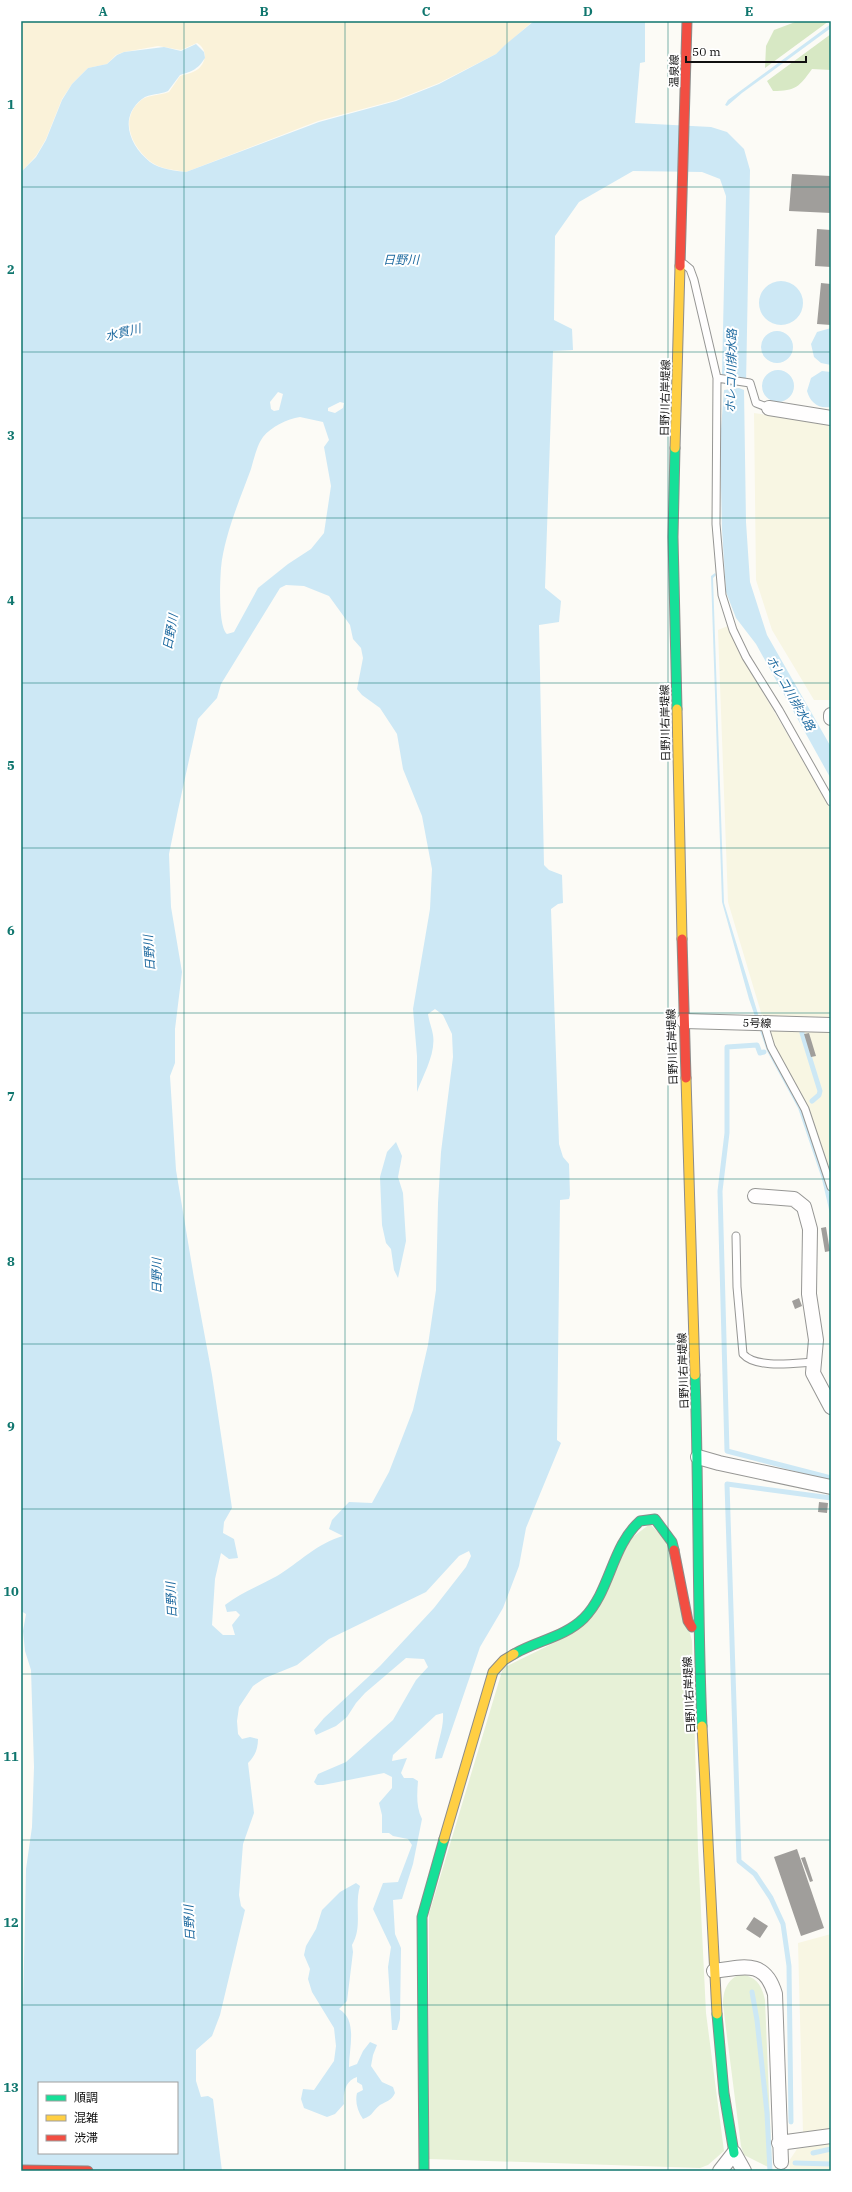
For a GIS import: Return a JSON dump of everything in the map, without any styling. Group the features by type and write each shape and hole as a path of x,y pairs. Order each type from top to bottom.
{"main road":[{"name":"温泉線","path":"685,122 687,21"},
{"name":"日野川右岸堤線","path":"685,122 673,536 684,1021 698,1457 698,1636 714,1971 724,2092 734,2153"},
{"path":"424,2171 422,1917 493,1672 507,1657 534,1644 568,1631 582,1622 597,1603 628,1535 640,1521 655,1519 672,1542 688,1621 698,1636"},
{"path":"21,2170 88,2171"}],"street":[{"path":"769,408 831,418"},
{"name":"5号線","path":"684,1021 831,1025"},
{"path":"755,1196 794,1199 804,1207 810,1229 809,1294 816,1340 813,1373 831,1407"},
{"path":"698,1457 719,1463 831,1487"},
{"path":"714,1971 749,1966 763,1971 771,1981 775,1994 779,2143 781,2162"},
{"path":"779,2143 831,2136"},
{"path":"720,2171 734,2153 744,2171"}],"lane":[{"path":"680,262 690,269 694,280 717,378 716,524 722,595 733,630 746,657 780,710 831,802"},
{"path":"717,378 750,383 756,403 769,408"},
{"path":"764,1024 771,1047 805,1109 831,1186"},
{"path":"736,1236 737,1287 743,1354 749,1360 754,1362 814,1362"}],"shaded area":[{"path":"754,413 831,425 831,700 814,700 772,630 756,580"},
{"path":"728,626 748,667 831,809 831,1017 762,1016 728,902 718,630"},
{"path":"772,1031 831,1032 831,1179 769,1038"},
{"path":"831,1934 831,2129 803,2133 798,1943"},
{"path":"831,2143 831,2171 790,2170 789,2161 797,2149"}],"green space":[{"path":"798,21 829,21 765,68 766,46 774,30"},
{"path":"831,34 831,70 812,69 804,80 796,87 787,90 773,91 767,81"},
{"path":"650,1524 666,1541 692,1641 698,1850 706,2013 724,2151 708,2165 700,2168 429,2159 429,1914 503,1668 572,1634 630,1539"},
{"path":"741,1974 751,1977 758,1983 765,2000 772,2169 744,2155 741,2146 723,2005 725,1990 729,1982"}],"sand":[{"path":"21,21 533,21 496,54 439,83 396,100 318,121 186,172 159,166 144,156 138,149 130,133 130,116 140,101 150,96 169,92 180,76 191,73 199,68 205,57 203,49 197,43 181,50 158,46 124,52 116,55 107,64 88,68 72,84 62,99 46,139 36,156 21,172"}],"water":[{"name":"日野川","path":"534,21 645,21 645,62 640,63 635,123 711,127 727,132 744,149 750,170 746,385 729,386 729,384 724,384 722,374 726,196 720,179 702,172 633,171 579,202 555,236 554,320 572,329 573,350 553,351 545,588 561,601 559,622 539,625 544,865 549,870 562,875 563,903 558,904 551,909 559,1144 563,1157 569,1164 570,1195 569,1199 560,1200 557,1440 561,1443 526,1528 519,1566 503,1608 480,1647 442,1758 435,1759 443,1713 436,1715 393,1755 392,1761 407,1758 401,1773 404,1778 413,1778 418,1781 417,1796 422,1819 413,1864 402,1899 393,1900 395,1934 401,1948 400,2019 397,2030 392,2030 388,1967 391,1947 373,1909 383,1883 398,1882 412,1845 408,1839 393,1836 389,1833 382,1833 382,1815 379,1803 392,1788 392,1777 384,1773 323,1785 317,1785 314,1782 318,1774 346,1762 393,1720 416,1680 428,1667 424,1659 406,1658 365,1693 347,1717 336,1726 316,1735 314,1730 324,1718 380,1666 434,1608 466,1567 471,1556 469,1551 459,1556 426,1592 329,1639 297,1665 265,1678 253,1686 239,1707 237,1721 238,1734 242,1739 250,1737 258,1739 256,1752 248,1763 254,1813 243,1844 239,1895 241,1906 245,1910 220,2015 212,2036 196,2050 196,2081 201,2097 208,2096 213,2099 222,2171 22,2171 21,2102 26,1869 32,1827 34,1767 31,1670 25,1651 23,1631 26,1614 21,1611 21,172 36,157 46,140 62,100 72,84 88,68 107,64 117,55 124,52 164,47 181,51 196,44 204,52 205,58 197,68 180,75 168,91 142,99 130,115 129,123 132,140 143,155 150,162 163,168 186,172 319,122 396,101 439,84 496,54","holes":["278,392 283,394 279,410 274,411 271,409 270,402","340,402 344,403 343,408 335,413 328,411 328,408","300,417 323,422 329,440 324,447 331,486 324,533 311,549 288,564 258,588 234,632 227,634 222,622 220,603 221,568 225,543 237,505 251,469 257,448 263,437 275,427","286,585 304,586 329,596 350,625 353,639 361,648 363,658 357,689 362,695 380,708 397,734 403,769 422,816 432,869 430,909 413,1009 417,1056 417,1092 433,1050 433,1035 428,1014 435,1009 443,1015 452,1034 453,1057 441,1152 436,1290 428,1345 413,1410 389,1472 372,1503 349,1502 332,1520 329,1529 343,1536 316,1548 285,1571 225,1605 227,1612 236,1611 240,1615 232,1625 235,1635 223,1635 212,1625 215,1579 221,1553 229,1559 238,1558 234,1539 223,1533 224,1522 232,1508 212,1375 176,1170 170,1076 175,1063 175,1029 182,972 171,907 169,854 198,719 217,698 221,684 280,588"]},
{"path":"831,24 831,28 742,93 727,106 725,105 728,100"},
{"path":"777,281 785,281 797,287 803,299 803,307 797,319 785,325 777,325 765,319 759,307 759,299 765,287"},
{"path":"831,328 831,365 821,363 814,357 811,344 817,332"},
{"path":"774,331 780,331 789,335 793,347 789,359 780,363 774,363 765,359 761,350 761,344 765,335"},
{"path":"775,370 781,370 790,374 794,386 790,398 781,402 775,402 766,398 762,389 762,383 766,374"},
{"path":"822,371 831,372 830,407 822,407 815,404 807,391 811,378"},
{"name":"ホレコ川排水路","path":"739,388 744,390 746,522 750,582 767,635 831,747 831,779 756,644 736,618 726,592 722,530 720,442 724,390"},
{"path":"715,573 716,575 713,578 724,903 769,1050 802,1108 827,1184 831,1201 831,1218 822,1179 798,1108 767,1051 749,999 722,902 711,576"},
{"path":"396,1142 402,1156 398,1177 403,1193 406,1241 398,1278 394,1270 391,1249 386,1243 382,1225 380,1177 387,1152"},
{"path":"356,1883 360,1886 358,1894 358,1924 352,1945 353,1952 347,2001 339,2009 349,2020 351,2027 349,2067 357,2064 363,2051 370,2042 377,2045 371,2066 382,2082 393,2087 395,2093 390,2099 363,2119 359,2113 356,2103 357,2093 363,2090 362,2085 357,2082 357,2077 347,2084 344,2104 335,2114 327,2117 304,2108 301,2099 303,2089 314,2090 334,2061 336,2046 334,2028 312,1992 308,1979 310,1969 304,1955 306,1946 316,1929 322,1910 340,1892"}],"building":[{"path":"792,174 831,176 831,213 789,211"},
{"path":"817,229 831,230 831,267 815,266"},
{"path":"821,283 831,284 831,325 817,324"},
{"path":"809,1033 816,1056 811,1057 804,1034"},
{"path":"826,1227 830,1251 825,1252 821,1228"},
{"path":"799,1298 802,1306 795,1309 792,1301"},
{"path":"819,1502 828,1503 827,1513 818,1512"},
{"path":"797,1849 824,1928 801,1936 774,1857"},
{"path":"805,1857 813,1881 810,1882 801,1858"},
{"path":"754,1917 768,1926 760,1938 746,1929"}],"waterway":[{"path":"802,1033 820,1091 819,1095 812,1101"},
{"path":"764,1052 760,1053 757,1045 727,1047 727,1133 720,1191 727,1451 831,1478"},
{"path":"791,2122 789,1966 783,1924 771,1898 755,1874 739,1861 727,1484 831,1498"},
{"path":"752,1992 757,2020 767,2113 770,2171"},
{"path":"813,2153 831,2149"},
{"path":"795,2163 831,2164"}],"traffic: fast":[{"path":"675,448 673,537 677,709"},
{"path":"695,1375 699,1638 702,1726"},
{"path":"514,1654 568,1630 584,1618 600,1595 623,1543 630,1531 640,1521 655,1519 672,1542 674,1550"},
{"path":"424,2171 422,1917 444,1839"},
{"path":"717,2014 724,2093 734,2153"}],"traffic: slow":[{"path":"675,448 680,266"},
{"path":"677,709 682,939"},
{"path":"686,1078 695,1375"},
{"path":"444,1839 493,1672 504,1660 514,1654"},
{"path":"702,1726 717,2014"}],"traffic: jam":[{"path":"680,266 687,21"},
{"path":"682,939 686,1078"},
{"path":"674,1550 688,1621 692,1627"},
{"path":"21,2170 88,2171"}],"water label":[{"name":"水貫川","path":"123,332"}]}
